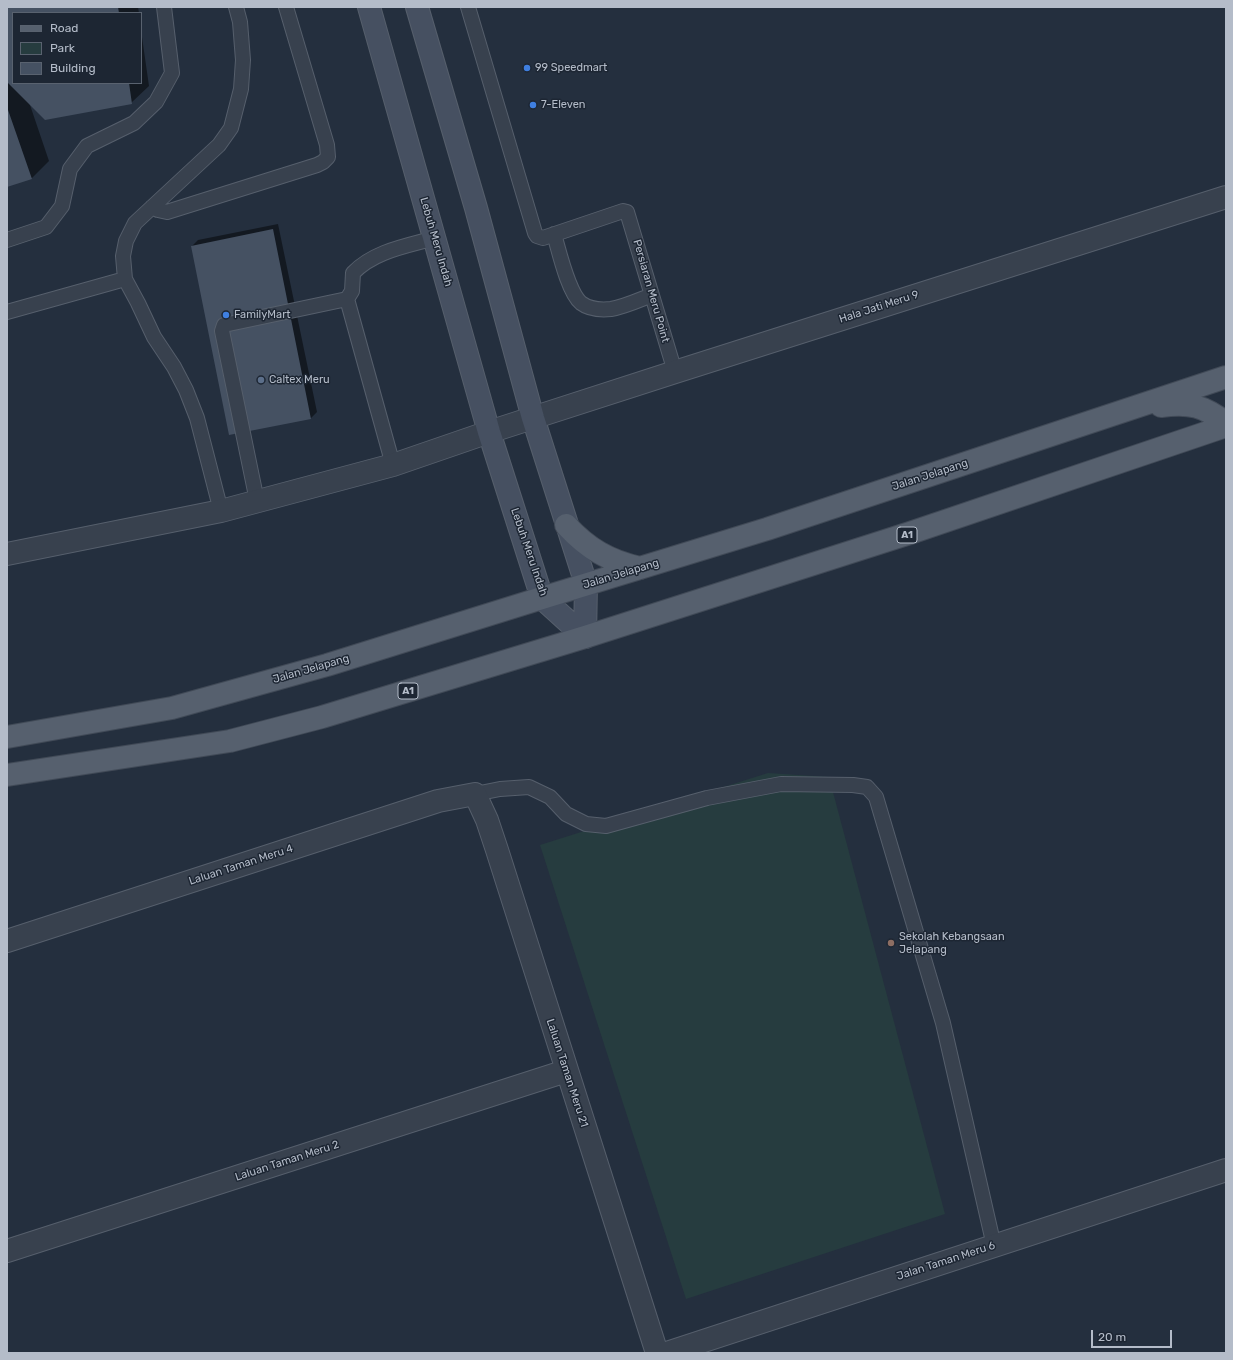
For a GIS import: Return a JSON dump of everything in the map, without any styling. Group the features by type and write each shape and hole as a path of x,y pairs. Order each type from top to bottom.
{"main road":[{"name":"Lebuh Meru Indah","path":"369,7 489,432 542,598 585,637"},
{"path":"417,7 476,208 533,418 586,584 585,637"},
{"name":"Jalan Jelapang","path":"7,737 172,708 327,666 586,584 767,529 1226,378"},
{"path":"1117,414 1165,405 1191,405 1210,411 1226,423"},
{"name":"A1","path":"7,775 230,741 322,717 585,637 903,536 1226,426"},
{"path":"566,525 582,541 597,552 615,561 640,568"}],"street":[{"name":"Hala Jati Meru 9","path":"7,554 221,511 393,466 489,432 1226,197"},
{"name":"Laluan Taman Meru 4","path":"7,941 438,801 475,794"},
{"name":"Laluan Taman Meru 21","path":"475,794 487,820 497,850 566,1071 657,1353"},
{"name":"Laluan Taman Meru 2","path":"7,1251 566,1071"},
{"name":"Jalan Taman Meru 6","path":"667,1353 1226,1170"}],"lane":[{"path":"7,240 46,227 62,206 70,170 87,146 134,123 156,102 172,73 164,7"},
{"path":"221,511 197,418 186,390 174,367 154,337 125,279 123,256 126,241 135,223 219,145 231,128 241,89 243,60 240,22 236,7"},
{"path":"152,207 167,212 317,165 328,157 327,145 286,7"},
{"path":"468,7 535,233 541,238 554,234 570,286 581,303 599,309 612,309 652,295"},
{"name":"Persiaran Meru Point","path":"554,234 623,210 626,211 675,372"},
{"path":"257,502 222,331 224,325 347,299 352,291 353,273 362,264 376,255 435,238"},
{"path":"7,312 125,279"},
{"path":"347,299 393,466"},
{"path":"475,794 500,789 529,788 550,797 566,814 586,824 606,826 707,798 781,784 853,785 867,787 876,797 943,1023 994,1246"}],"green space":[{"path":"768,773 829,777 945,1214 686,1299 540,845"}],"building":[{"path":"7,7 118,7 119,12 12,12 12,84 129,84 132,104 45,120 7,82"},
{"path":"7,107 32,179 7,187"},
{"path":"273,229 311,419 229,435 191,246"}],"place":[{"name":"99 Speedmart","path":"527,68"},
{"name":"7-Eleven","path":"533,105"},
{"name":"FamilyMart","path":"226,315"},
{"name":"Caltex Meru","path":"261,380"},
{"name":"Sekolah Kebangsaan Jelapang","path":"891,943"}]}
